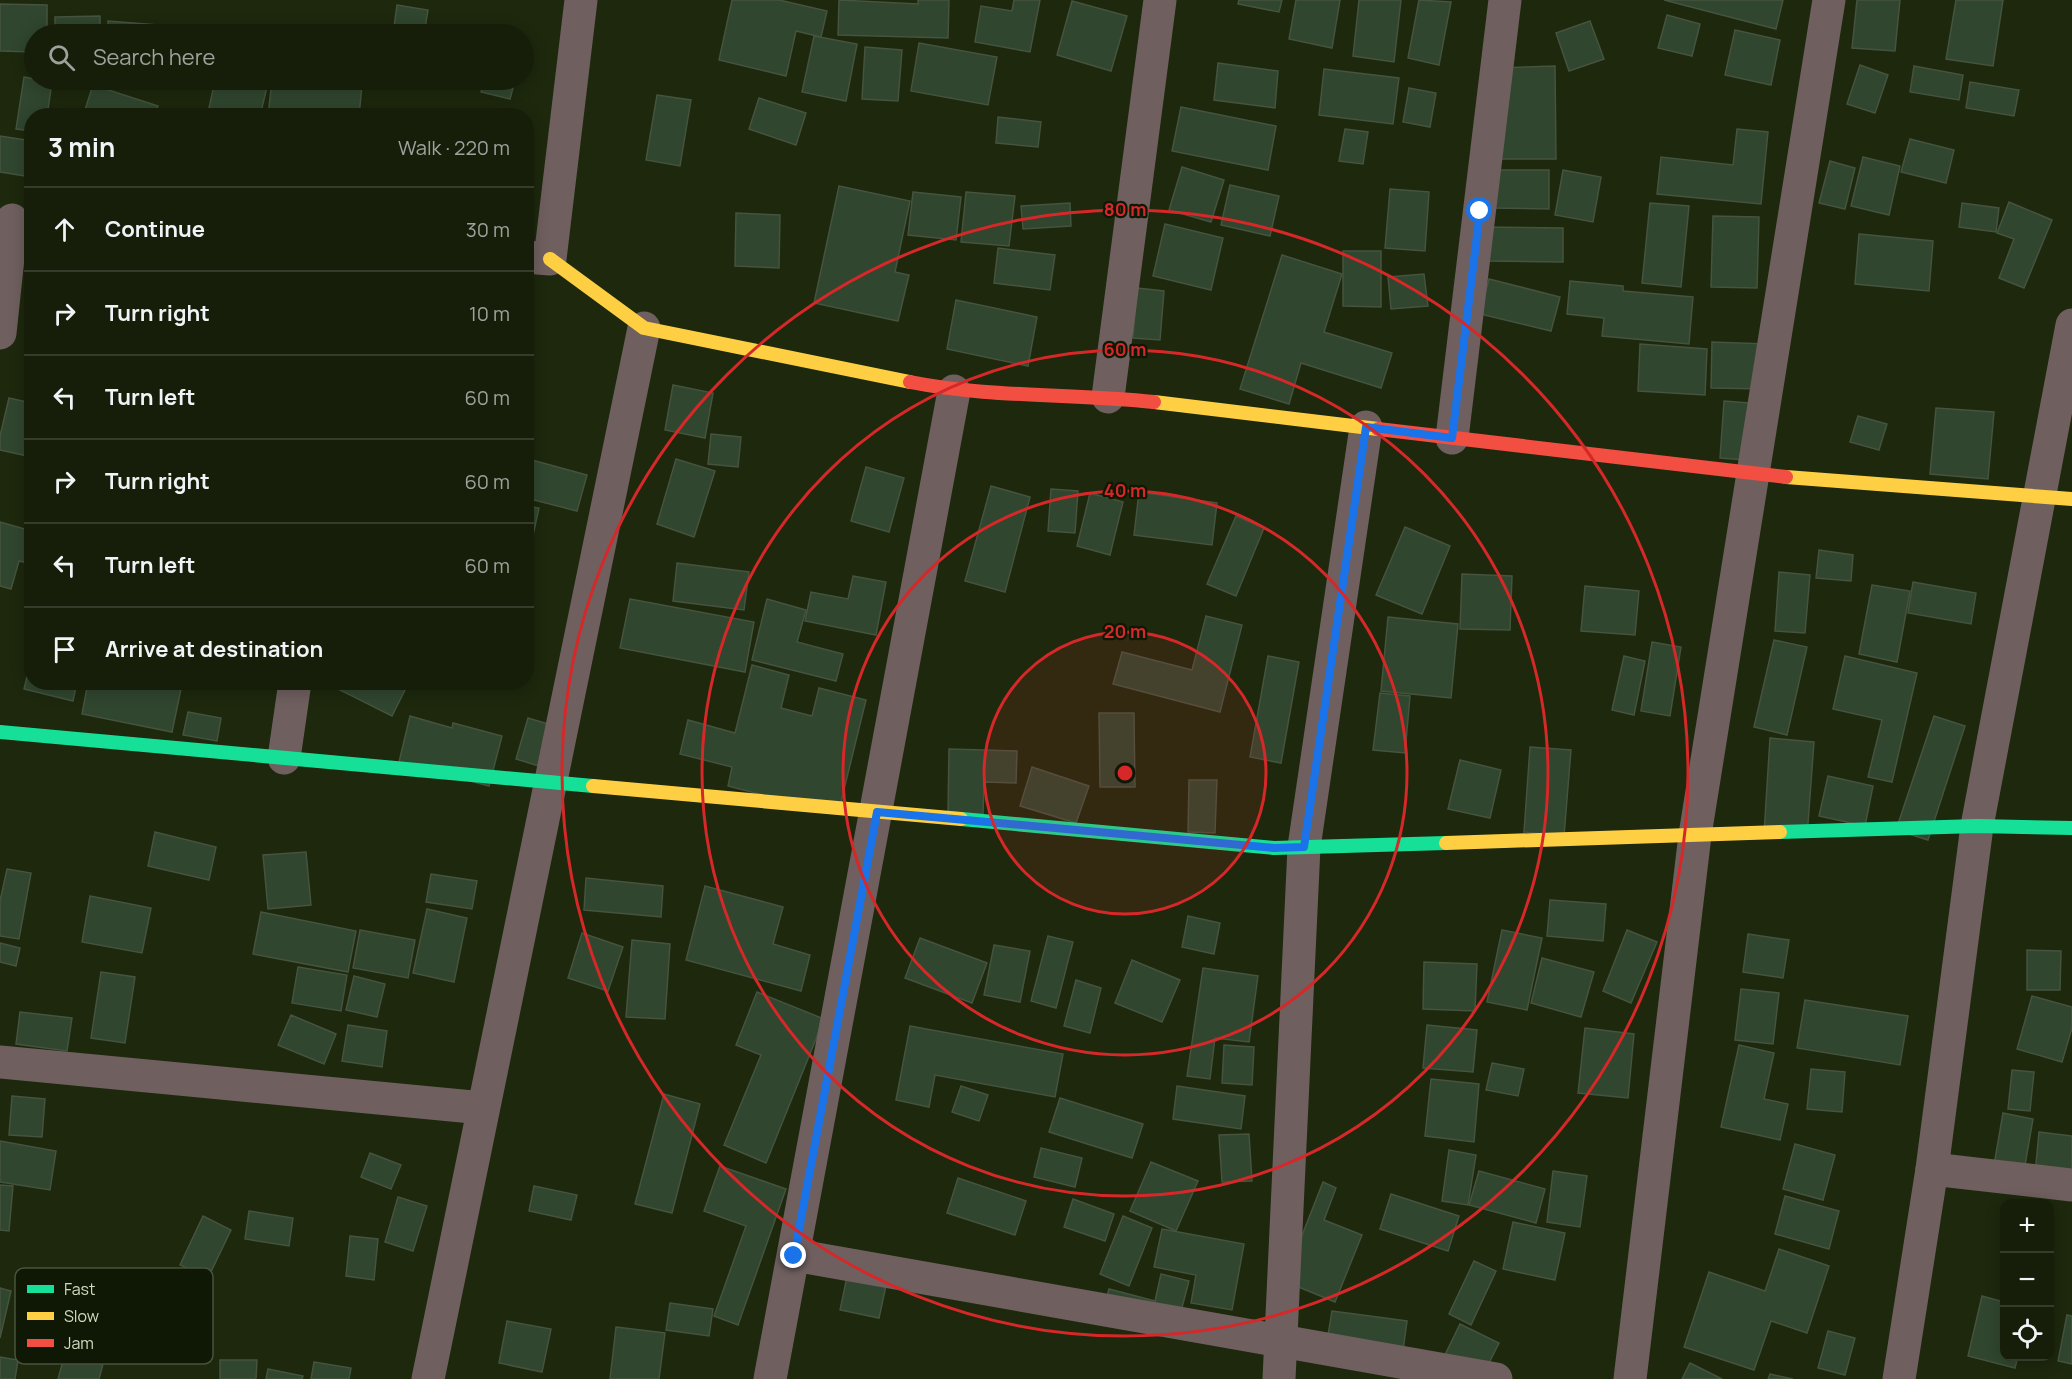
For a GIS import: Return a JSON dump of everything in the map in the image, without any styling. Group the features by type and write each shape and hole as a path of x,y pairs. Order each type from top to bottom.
{"street":[{"path":"581,0 538,258 644,328 954,392 1108,397 1753,474 2072,499"},
{"path":"1108,397 1160,0"},
{"path":"1452,438 1505,0"},
{"path":"1630,1379 1695,835 1829,0"},
{"path":"0,333 15,221"},
{"path":"1899,1379 1932,1169 1977,826 2072,325"},
{"path":"428,1379 644,328"},
{"path":"770,1379 954,392"},
{"path":"1279,1379 1283,1342 1304,847 1366,427"},
{"path":"284,758 294,690"},
{"path":"0,732 1274,848 1977,826 2072,828"},
{"path":"0,1062 483,1108"},
{"path":"1932,1169 2072,1185"},
{"path":"794,1256 1496,1379"}],"building":[{"path":"732,0 779,0 827,11 821,37 796,31 786,76 719,60"},
{"path":"839,0 918,4 918,0 949,0 948,38 838,35"},
{"path":"1014,0 1040,0 1030,52 975,42 981,6 1012,11"},
{"path":"1239,0 1282,0 1279,12 1238,4"},
{"path":"1296,0 1340,0 1332,48 1289,39"},
{"path":"1359,0 1401,0 1394,62 1353,56"},
{"path":"1419,0 1451,2 1439,65 1408,58"},
{"path":"1664,0 1783,0 1776,29"},
{"path":"1857,0 1900,0 1895,51 1852,48"},
{"path":"1956,0 2003,0 1993,66 1946,59"},
{"path":"1072,1 1127,16 1111,71 1057,55"},
{"path":"0,4 47,5 47,24 24,24 24,52 0,51"},
{"path":"397,5 428,10 426,24 394,24"},
{"path":"1667,15 1700,24 1692,56 1658,48"},
{"path":"100,16 100,24 55,24 55,17"},
{"path":"108,21 146,24 108,24"},
{"path":"1590,21 1604,59 1569,71 1556,33"},
{"path":"1735,30 1780,40 1771,85 1725,75"},
{"path":"814,36 857,44 846,101 802,92"},
{"path":"919,43 997,57 988,105 911,91"},
{"path":"865,47 902,50 898,101 862,99"},
{"path":"1218,63 1278,71 1275,108 1214,100"},
{"path":"1860,65 1888,75 1875,113 1847,104"},
{"path":"1555,66 1556,159 1500,159 1498,68"},
{"path":"1914,66 1963,75 1959,100 1910,92"},
{"path":"1324,69 1399,78 1393,124 1319,115"},
{"path":"24,77 24,90 51,90 48,108 24,108 24,130 16,129"},
{"path":"1970,82 2019,90 2014,116 1966,108"},
{"path":"1409,88 1436,93 1430,127 1403,122"},
{"path":"91,90 108,90 158,106 157,108 86,108"},
{"path":"213,90 266,90 262,108 209,108"},
{"path":"271,90 362,90 360,108 269,108"},
{"path":"482,90 512,90 510,99 481,92"},
{"path":"657,95 691,100 680,166 646,160"},
{"path":"759,98 806,113 796,145 749,129"},
{"path":"1181,107 1276,126 1268,170 1172,151"},
{"path":"998,117 1041,122 1038,147 996,143"},
{"path":"1345,129 1368,132 1363,164 1339,161"},
{"path":"1737,129 1768,132 1761,204 1657,194 1661,157 1733,165"},
{"path":"0,136 24,140 24,176 0,172"},
{"path":"1910,139 1954,150 1946,183 1901,172"},
{"path":"1863,157 1900,166 1889,215 1851,206"},
{"path":"1830,161 1855,168 1845,209 1819,203"},
{"path":"1182,167 1224,180 1211,222 1169,210"},
{"path":"1493,170 1549,170 1549,209 1493,208"},
{"path":"1563,170 1601,177 1593,222 1555,215"},
{"path":"1230,185 1279,196 1270,236 1221,225"},
{"path":"839,186 910,201 895,272 909,275 898,321 814,303"},
{"path":"1390,189 1429,192 1425,251 1385,248"},
{"path":"913,192 961,197 956,240 908,235"},
{"path":"966,192 1015,196 1009,246 961,242"},
{"path":"2009,202 2052,220 2024,288 1999,278 2014,239 1997,233"},
{"path":"1070,203 1071,226 1023,229 1021,206"},
{"path":"1650,203 1689,206 1681,287 1642,283"},
{"path":"1962,203 1999,208 1996,232 1959,227"},
{"path":"736,213 780,215 779,268 735,266"},
{"path":"1713,216 1759,217 1757,288 1711,287"},
{"path":"1165,224 1223,238 1211,290 1153,276"},
{"path":"1485,227 1563,228 1563,262 1485,261"},
{"path":"1859,234 1933,241 1929,291 1855,284"},
{"path":"998,248 1055,255 1050,290 994,283"},
{"path":"1343,251 1381,251 1381,307 1343,306"},
{"path":"1282,255 1342,274 1324,332 1392,353 1381,388 1301,363 1289,404 1240,389"},
{"path":"1424,274 1428,306 1391,309 1388,277"},
{"path":"1489,279 1560,297 1551,331 1480,314"},
{"path":"1570,281 1623,286 1623,291 1693,297 1689,344 1602,336 1604,318 1567,314"},
{"path":"1137,288 1164,291 1160,340 1133,338"},
{"path":"956,300 1037,317 1028,366 947,349"},
{"path":"1712,342 1767,344 1766,389 1711,388"},
{"path":"1640,344 1707,349 1705,395 1638,391"},
{"path":"673,385 713,393 705,438 665,430"},
{"path":"9,398 24,401 24,455 0,450 0,436"},
{"path":"1724,401 1763,404 1759,461 1720,458"},
{"path":"1936,408 1994,412 1988,479 1930,474"},
{"path":"1858,416 1887,424 1879,450 1850,442"},
{"path":"711,434 741,437 738,467 708,464"},
{"path":"676,459 715,471 694,537 657,524"},
{"path":"534,461 587,475 577,511 534,500"},
{"path":"866,467 904,478 889,532 851,521"},
{"path":"991,486 1030,497 1005,592 965,581"},
{"path":"1051,489 1078,491 1075,533 1048,531"},
{"path":"1139,492 1217,503 1212,545 1134,535"},
{"path":"1090,493 1123,502 1110,555 1077,546"},
{"path":"534,507 539,508 534,531"},
{"path":"1236,516 1264,528 1236,596 1207,584"},
{"path":"0,522 24,529 24,562 19,561 11,589 0,586"},
{"path":"1405,527 1450,546 1422,614 1376,595"},
{"path":"1819,550 1853,555 1851,581 1816,578"},
{"path":"677,563 749,572 744,610 673,601"},
{"path":"1779,572 1810,575 1805,633 1775,631"},
{"path":"1462,574 1512,576 1510,630 1460,629"},
{"path":"853,576 886,582 876,635 805,621 811,592 848,599"},
{"path":"1913,582 1976,593 1971,624 1908,613"},
{"path":"1872,585 1910,591 1897,662 1859,654"},
{"path":"1585,586 1639,591 1635,635 1581,631"},
{"path":"630,599 754,622 745,672 620,648"},
{"path":"767,599 806,610 797,642 843,654 836,681 752,660"},
{"path":"1206,616 1242,625 1220,712 1113,684 1122,652 1192,670"},
{"path":"1388,617 1458,624 1451,698 1381,691"},
{"path":"1774,640 1807,647 1787,735 1754,727"},
{"path":"1652,642 1681,647 1670,716 1641,711"},
{"path":"1268,656 1299,662 1281,763 1250,757"},
{"path":"1624,656 1645,661 1634,715 1612,710"},
{"path":"1845,656 1917,673 1892,782 1868,777 1882,720 1833,709"},
{"path":"752,665 789,675 781,708 812,716 819,688 866,700 838,814 728,786 732,767 680,754 688,720 735,733"},
{"path":"28,690 75,690 73,701"},
{"path":"86,690 181,690 172,732 82,714"},
{"path":"340,690 405,690 392,716"},
{"path":"1380,693 1410,696 1405,753 1373,750"},
{"path":"188,712 221,718 217,741 183,735"},
{"path":"1099,713 1134,713 1135,787 1100,787"},
{"path":"410,716 452,728 453,723 502,736 489,786 399,762"},
{"path":"1934,716 1965,726 1928,840 1896,830"},
{"path":"528,718 565,729 552,770 516,759"},
{"path":"1770,738 1814,742 1807,837 1764,834"},
{"path":"1530,747 1571,750 1564,836 1524,832"},
{"path":"949,749 1017,751 1016,783 984,782 983,814 948,812"},
{"path":"1460,760 1501,770 1490,818 1448,809"},
{"path":"1032,767 1089,786 1076,823 1020,806"},
{"path":"1828,776 1873,786 1865,826 1819,816"},
{"path":"1189,780 1217,780 1215,833 1188,832"},
{"path":"155,832 216,847 209,880 148,866"},
{"path":"306,852 311,905 268,909 263,855"},
{"path":"7,869 31,873 19,939 0,936 0,901"},
{"path":"431,874 477,881 472,909 426,902"},
{"path":"586,878 663,886 661,917 584,910"},
{"path":"705,886 783,907 773,944 810,955 801,991 686,960"},
{"path":"90,896 151,908 142,953 82,942"},
{"path":"1550,900 1606,904 1603,941 1547,936"},
{"path":"427,909 467,918 454,982 413,973"},
{"path":"261,912 356,931 348,972 253,954"},
{"path":"1188,916 1220,923 1214,954 1182,947"},
{"path":"360,930 415,940 408,978 353,968"},
{"path":"1502,930 1542,938 1527,1010 1487,1002"},
{"path":"1627,930 1657,942 1631,1003 1603,991"},
{"path":"582,933 623,947 608,991 568,978"},
{"path":"1748,934 1789,940 1783,978 1743,972"},
{"path":"1048,936 1073,942 1056,1008 1031,1001"},
{"path":"920,938 987,963 972,1003 905,978"},
{"path":"632,940 670,944 665,1019 626,1017"},
{"path":"0,943 20,948 16,966 0,962"},
{"path":"994,945 1030,951 1020,1002 984,995"},
{"path":"2027,950 2061,951 2060,990 2027,990"},
{"path":"1542,958 1594,972 1581,1017 1531,1003"},
{"path":"1132,960 1180,980 1162,1022 1115,1003"},
{"path":"1424,962 1477,964 1475,1011 1423,1009"},
{"path":"298,967 347,975 341,1011 292,1003"},
{"path":"1203,968 1258,976 1249,1042 1215,1038 1210,1079 1187,1076"},
{"path":"101,972 135,977 125,1043 91,1038"},
{"path":"354,976 385,984 377,1017 346,1010"},
{"path":"1076,980 1101,988 1090,1033 1064,1026"},
{"path":"1741,989 1779,993 1773,1044 1735,1040"},
{"path":"757,992 824,1019 766,1163 724,1145 761,1055 736,1045"},
{"path":"2032,996 2072,1007 2072,1028 2062,1062 2017,1049"},
{"path":"1805,1000 1908,1016 1900,1065 1797,1048"},
{"path":"20,1012 72,1018 67,1051 16,1044"},
{"path":"291,1015 336,1034 324,1064 278,1045"},
{"path":"348,1025 387,1031 382,1067 342,1061"},
{"path":"1427,1025 1477,1030 1473,1072 1423,1068"},
{"path":"910,1026 1063,1054 1055,1097 935,1075 929,1107 896,1100"},
{"path":"1585,1028 1634,1034 1628,1098 1578,1093"},
{"path":"1224,1045 1254,1047 1252,1085 1222,1083"},
{"path":"1739,1045 1774,1053 1764,1099 1788,1104 1780,1140 1721,1127"},
{"path":"1492,1063 1524,1069 1518,1096 1486,1090"},
{"path":"1811,1069 1845,1072 1842,1112 1807,1109"},
{"path":"2012,1070 2034,1072 2030,1111 2008,1109"},
{"path":"1431,1079 1479,1084 1474,1142 1425,1136"},
{"path":"961,1086 988,1095 979,1121 952,1112"},
{"path":"1177,1086 1245,1096 1241,1129 1173,1119"},
{"path":"664,1094 700,1104 672,1213 635,1204"},
{"path":"12,1096 45,1099 42,1137 9,1135"},
{"path":"1060,1098 1143,1124 1132,1158 1049,1132"},
{"path":"2003,1113 2033,1119 2024,1171 1994,1165"},
{"path":"2039,1132 2072,1136 2072,1178 2035,1174"},
{"path":"1249,1134 1252,1181 1222,1182 1219,1135"},
{"path":"0,1141 56,1151 50,1190 0,1182"},
{"path":"1795,1144 1835,1155 1823,1200 1783,1189"},
{"path":"1041,1148 1082,1158 1075,1187 1034,1177"},
{"path":"1449,1150 1476,1155 1468,1205 1442,1201"},
{"path":"370,1153 401,1165 391,1189 361,1177"},
{"path":"1151,1162 1198,1181 1176,1231 1130,1211"},
{"path":"720,1166 786,1189 738,1325 714,1316 746,1226 704,1211"},
{"path":"1479,1171 1545,1189 1536,1223 1469,1205"},
{"path":"1553,1171 1587,1176 1580,1227 1547,1222"},
{"path":"958,1178 1026,1201 1015,1235 947,1213"},
{"path":"1323,1182 1336,1188 1324,1220 1362,1235 1335,1302 1284,1281"},
{"path":"0,1185 13,1186 9,1231 0,1230"},
{"path":"534,1186 577,1195 571,1220 529,1211"},
{"path":"1391,1194 1459,1216 1448,1251 1380,1229"},
{"path":"1785,1196 1839,1211 1829,1249 1775,1234"},
{"path":"398,1197 427,1206 413,1251 385,1242"},
{"path":"1073,1199 1114,1214 1105,1241 1064,1227"},
{"path":"249,1211 293,1218 289,1246 245,1239"},
{"path":"203,1216 231,1230 213,1268 186,1268 180,1265"},
{"path":"1123,1216 1152,1228 1129,1286 1100,1274"},
{"path":"1513,1222 1565,1233 1555,1280 1503,1269"},
{"path":"1162,1229 1244,1244 1232,1310 1191,1303 1196,1275 1154,1267"},
{"path":"350,1236 378,1239 374,1280 346,1276"},
{"path":"1779,1249 1829,1266 1807,1333 1771,1321 1754,1370 1684,1347 1709,1272 1765,1291"},
{"path":"1474,1261 1496,1271 1471,1325 1449,1314"},
{"path":"848,1272 887,1281 879,1318 840,1310"},
{"path":"1161,1274 1189,1281 1176,1330 1103,1311 1109,1289 1155,1301"},
{"path":"0,1288 11,1291 0,1338"},
{"path":"1982,1296 2000,1301 2000,1361 2017,1361 2015,1368 1968,1356"},
{"path":"670,1303 713,1309 709,1336 666,1330"},
{"path":"1332,1311 1407,1321 1402,1358 1326,1347"},
{"path":"2067,1315 2072,1316 2072,1364 2058,1361"},
{"path":"507,1321 551,1329 542,1372 499,1363"},
{"path":"1460,1324 1499,1343 1482,1377 1443,1359"},
{"path":"616,1327 665,1333 659,1379 610,1379"},
{"path":"1828,1331 1855,1338 1845,1375 1818,1368"},
{"path":"0,1357 15,1360 15,1364 17,1364 15,1379 0,1379"},
{"path":"220,1360 257,1360 256,1379 220,1379"},
{"path":"314,1362 351,1368 349,1379 311,1379"},
{"path":"1690,1363 1722,1379 1682,1379"},
{"path":"62,1364 103,1364 99,1379 58,1379"},
{"path":"268,1369 303,1376 302,1379 266,1379"},
{"path":"1770,1374 1793,1379 1768,1379"}],"traffic: fast":[{"path":"0,732 593,786"},
{"path":"961,819 1274,848 1446,843"},
{"path":"1780,832 1977,826 2072,828"}],"traffic: slow":[{"path":"550,259 644,328 910,382"},
{"path":"1154,402 1378,429"},
{"path":"1786,477 2072,499"},
{"path":"593,786 961,819"},
{"path":"1446,843 1780,832"}],"traffic: jam":[{"path":"910,382 970,391 1154,402"},
{"path":"1378,429 1786,477"}],"route":[{"path":"794,1256 877,812 1274,848 1304,847 1366,427 1452,438 1480,211"}]}
